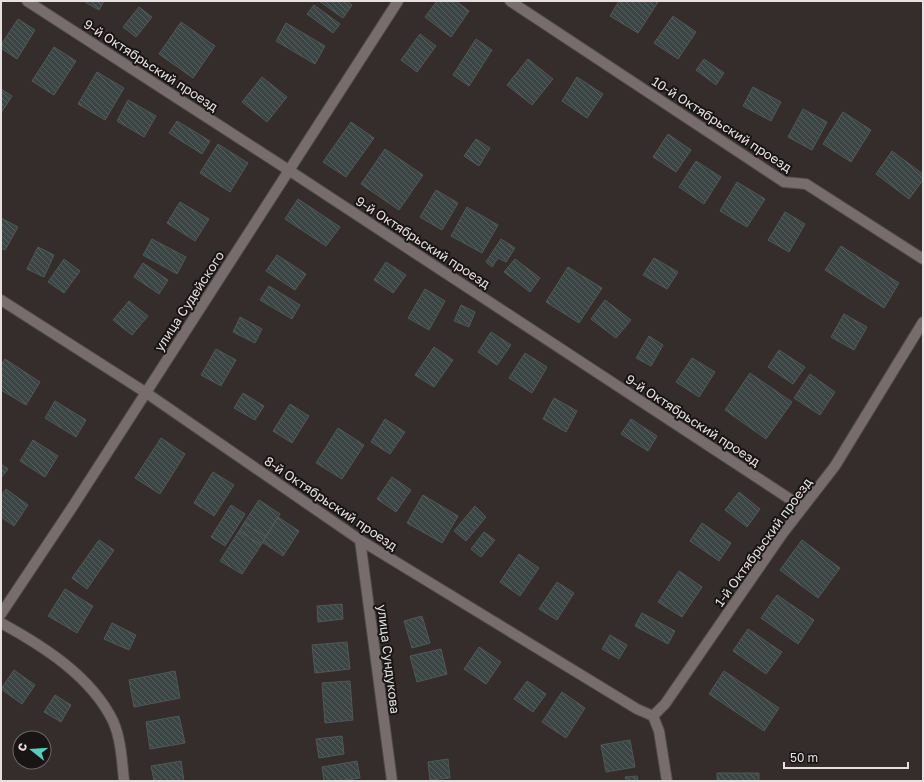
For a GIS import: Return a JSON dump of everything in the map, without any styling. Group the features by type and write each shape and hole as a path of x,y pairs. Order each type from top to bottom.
{"street":[{"name":"9-й Октябрьский проезд","path":"27,1 290,171 802,507"},
{"name":"улица Судейского","path":"1,614 73,506 145,392 290,171 398,1"},
{"name":"10-й Октябрьский проезд","path":"510,1 784,182 806,184 923,259"},
{"name":"8-й Октябрьский проезд","path":"1,300 145,392 360,540 637,709 653,716"},
{"name":"1-й Октябрьский проезд","path":"653,716 665,704 802,507 835,466 923,322"},
{"name":"улица Сундукова","path":"360,540 392,781"},
{"path":"1,623 54,656 84,682 102,702 113,722 122,751 124,781"},
{"path":"653,716 659,731 667,781"}],"building":[{"path":"85,1 104,1 99,10"},
{"path":"319,1 347,1 352,5 343,18"},
{"path":"437,1 456,1 469,11 451,37 425,17"},
{"path":"619,1 658,2 638,33 610,16"},
{"path":"314,5 340,24 333,33 307,14"},
{"path":"139,7 152,17 136,37 123,27"},
{"path":"673,16 696,32 678,59 654,43"},
{"path":"18,19 35,30 17,59 1,48 1,45"},
{"path":"181,22 215,46 193,78 159,54"},
{"path":"286,23 325,46 315,64 276,41"},
{"path":"420,34 436,46 417,72 401,60"},
{"path":"476,39 492,50 469,86 453,75"},
{"path":"54,47 76,61 54,95 32,81"},
{"path":"528,59 553,79 532,105 507,85"},
{"path":"704,59 724,73 716,85 696,70"},
{"path":"97,72 124,88 105,120 78,104"},
{"path":"262,77 287,97 267,122 242,102"},
{"path":"577,77 603,94 587,118 562,101"},
{"path":"753,87 781,102 771,121 743,106"},
{"path":"1,89 12,96 1,113"},
{"path":"128,100 156,116 144,137 117,121"},
{"path":"803,109 827,122 812,150 788,137"},
{"path":"843,112 871,130 851,162 823,144"},
{"path":"177,121 210,141 202,154 169,133"},
{"path":"351,122 374,138 346,177 323,162"},
{"path":"668,134 691,150 676,172 653,157"},
{"path":"476,139 490,148 479,166 464,156"},
{"path":"218,144 248,163 230,192 200,173"},
{"path":"385,149 423,175 399,210 361,184"},
{"path":"892,151 923,174 923,180 909,199 876,174"},
{"path":"696,161 721,177 704,204 679,187"},
{"path":"737,182 765,199 747,227 720,211"},
{"path":"436,190 458,203 442,230 420,217"},
{"path":"298,199 340,227 326,246 285,219"},
{"path":"180,202 209,219 195,241 167,223"},
{"path":"467,207 498,225 482,253 451,236"},
{"path":"785,212 805,224 789,252 768,240"},
{"path":"1,218 18,227 5,250 1,248"},
{"path":"152,239 186,257 177,274 143,255"},
{"path":"501,239 515,248 506,262 498,258 492,267 486,262"},
{"path":"841,246 899,283 884,308 825,270"},
{"path":"38,247 54,255 44,277 27,269"},
{"path":"277,255 306,274 295,290 266,271"},
{"path":"654,258 678,272 667,289 643,275"},
{"path":"64,259 80,271 64,293 48,282"},
{"path":"515,259 540,278 530,292 504,272"},
{"path":"386,262 406,275 393,293 374,280"},
{"path":"143,263 168,280 159,294 134,277"},
{"path":"568,267 602,288 579,323 546,302"},
{"path":"269,286 300,305 292,319 260,300"},
{"path":"425,289 445,301 429,330 408,318"},
{"path":"605,300 631,320 616,338 591,319"},
{"path":"129,301 148,316 132,335 113,320"},
{"path":"461,305 475,312 469,327 454,321"},
{"path":"844,314 867,327 854,350 831,337"},
{"path":"240,317 262,329 255,343 233,332"},
{"path":"491,332 511,345 497,365 478,352"},
{"path":"649,336 663,345 651,366 636,358"},
{"path":"434,347 453,360 434,387 415,375"},
{"path":"216,349 236,360 221,386 201,375"},
{"path":"779,350 805,367 793,384 768,367"},
{"path":"525,353 547,367 532,393 509,378"},
{"path":"692,358 715,372 699,397 676,382"},
{"path":"5,359 40,382 26,405 1,390 1,365"},
{"path":"750,373 792,402 766,439 725,410"},
{"path":"810,374 835,392 820,415 794,398"},
{"path":"243,393 264,406 255,420 234,408"},
{"path":"554,398 577,411 566,432 543,419"},
{"path":"55,401 86,420 76,437 45,418"},
{"path":"290,404 309,416 292,443 273,431"},
{"path":"385,419 405,432 390,454 371,442"},
{"path":"631,419 657,436 648,451 621,434"},
{"path":"338,428 364,445 342,479 316,463"},
{"path":"161,438 185,454 160,494 135,478"},
{"path":"33,440 58,456 45,477 20,461"},
{"path":"1,464 8,469 1,478"},
{"path":"213,472 234,485 214,516 194,503"},
{"path":"392,477 411,490 396,512 377,499"},
{"path":"6,489 28,505 14,526 1,517 1,496"},
{"path":"739,492 760,509 747,527 725,510"},
{"path":"423,495 458,516 442,543 407,523"},
{"path":"259,500 280,514 266,537 244,523"},
{"path":"231,505 245,514 225,546 211,537"},
{"path":"475,506 486,517 466,541 454,531"},
{"path":"278,517 299,531 283,556 262,542"},
{"path":"244,523 266,537 261,545 239,531"},
{"path":"702,523 731,543 719,561 690,541"},
{"path":"239,531 261,545 242,574 220,561"},
{"path":"484,532 495,540 481,557 471,549"},
{"path":"99,540 114,550 87,589 72,578"},
{"path":"802,540 840,568 818,598 780,570"},
{"path":"519,554 539,568 520,596 500,582"},
{"path":"679,571 702,587 682,617 658,602"},
{"path":"557,582 574,593 557,620 539,609"},
{"path":"65,589 93,606 77,633 48,616"},
{"path":"777,595 814,620 798,644 761,618"},
{"path":"342,604 343,619 318,622 317,606"},
{"path":"642,613 675,631 668,644 635,626"},
{"path":"422,616 430,643 412,648 404,621"},
{"path":"112,623 136,635 129,650 104,639"},
{"path":"748,629 782,652 766,674 733,651"},
{"path":"610,635 627,645 619,659 602,649"},
{"path":"347,642 350,669 315,673 312,645"},
{"path":"479,647 501,662 486,684 464,669"},
{"path":"441,649 447,674 417,682 410,656"},
{"path":"14,670 35,685 22,704 1,689"},
{"path":"175,671 180,698 134,707 129,680"},
{"path":"724,671 779,708 764,731 709,694"},
{"path":"350,681 353,720 325,723 322,683"},
{"path":"527,681 546,694 533,712 514,699"},
{"path":"562,692 585,708 566,738 542,722"},
{"path":"55,695 71,705 61,722 44,712"},
{"path":"179,716 185,743 150,749 146,722"},
{"path":"342,736 344,754 319,758 316,739"},
{"path":"630,740 635,767 606,772 601,745"},
{"path":"448,759 450,778 430,780 428,762"},
{"path":"181,761 184,781 154,781 151,766"},
{"path":"357,761 360,778 340,781 324,781 322,767"},
{"path":"717,773 759,773 759,781 717,781"},
{"path":"637,776 638,781 626,781 625,777"}]}
